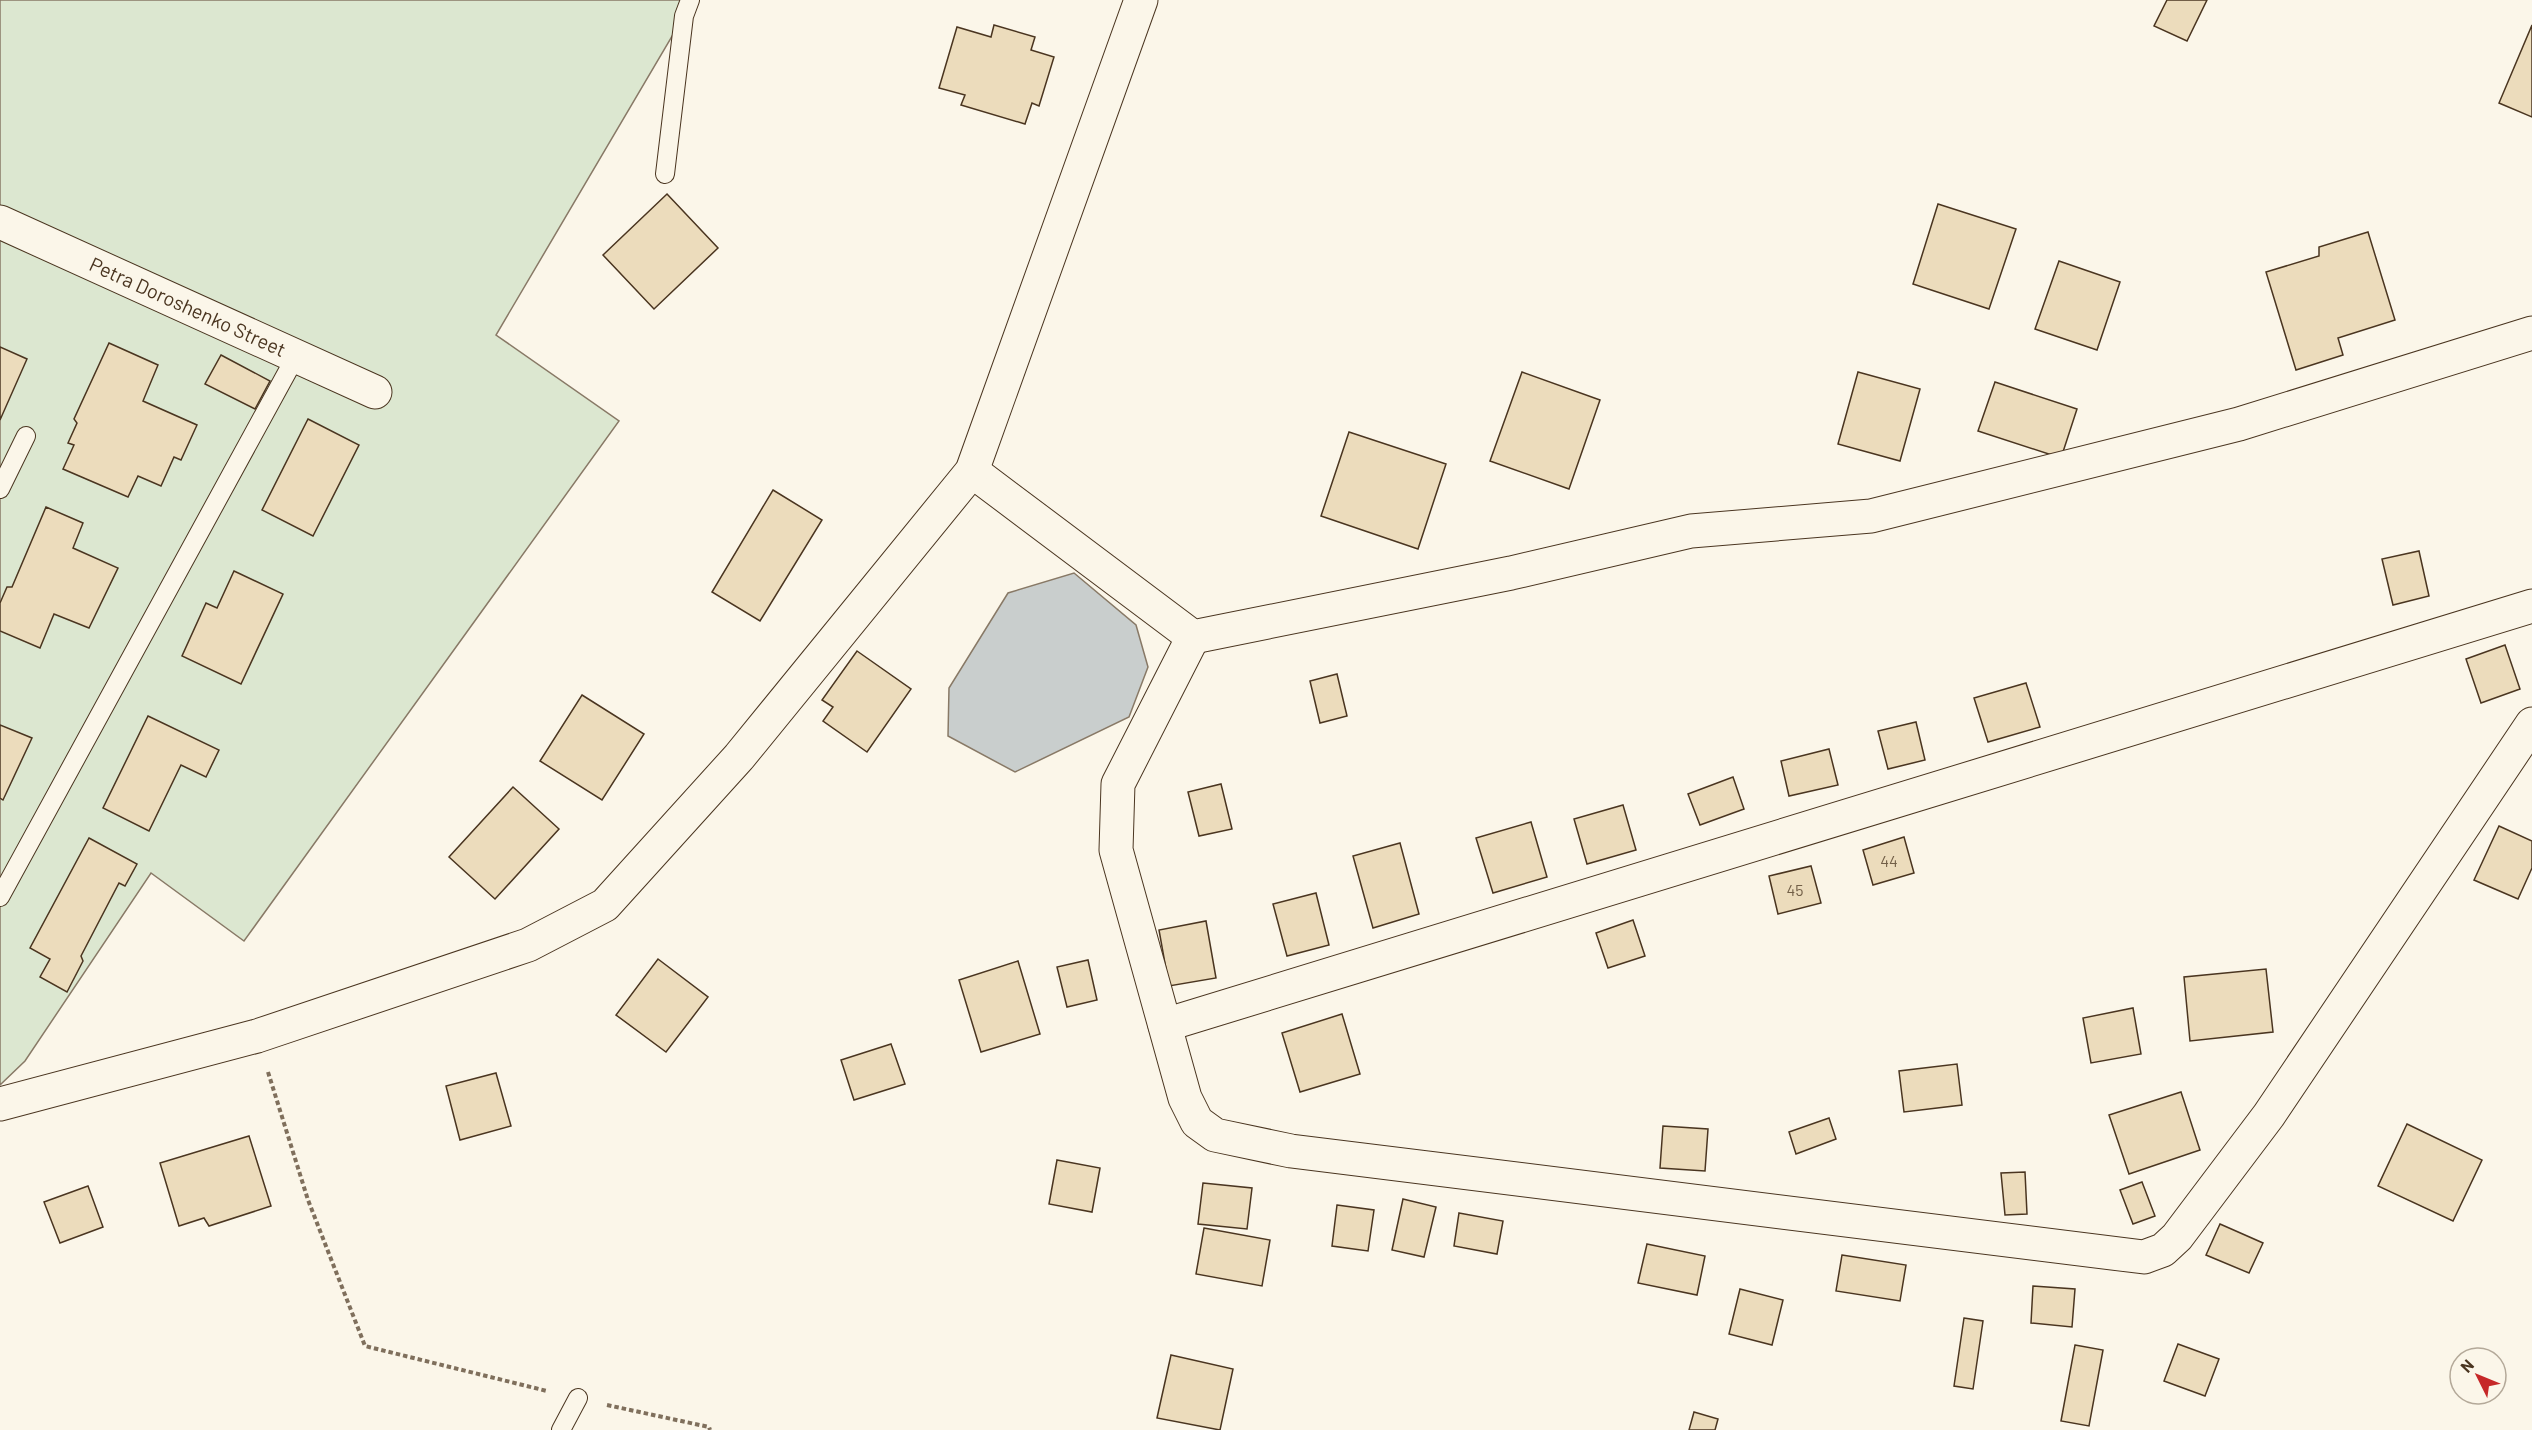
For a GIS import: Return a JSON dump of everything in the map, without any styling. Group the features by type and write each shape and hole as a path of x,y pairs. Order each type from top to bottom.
{"street":[{"path":"0,1104 257,1036 528,945 605,905 739,757 972,471 1141,0"},
{"name":"Petra Doroshenko Street","path":"0,222 375,392"},
{"path":"972,471 1193,637 1511,573 1691,531 1871,516 2239,424 2532,333"},
{"path":"1165,1025 2532,606"},
{"path":"1193,637 1118,784 1116,850 1185,1098 1197,1122 1215,1135 1291,1151 2144,1257 2163,1250 2177,1237 2269,1115 2532,724"}],"lane":[{"path":"665,174 684,16 690,0"},
{"path":"0,897 297,356"},
{"path":"0,489 26,436"},
{"path":"561,1430 578,1398"}],"path":[{"path":"257,1036 308,1200 365,1346 709,1427 710,1430"}],"green space":[{"path":"0,0 690,0 684,16 496,335 619,421 244,941 151,873 25,1061 0,1085"}],"shaded area":[{"path":"1074,573 1136,625 1148,667 1129,717 1015,772 948,736 949,688 1008,593"}],"building":[{"path":"2167,0 2207,0 2187,41 2154,26"},
{"path":"994,25 1035,37 1031,50 1054,57 1039,106 1032,103 1025,124 961,105 965,95 939,88 957,27 991,37"},
{"path":"2532,25 2532,117 2499,103"},
{"path":"667,194 718,248 654,309 603,255"},
{"path":"1938,204 2016,229 1989,309 1913,284"},
{"path":"2368,232 2395,320 2338,338 2343,355 2296,370 2266,272 2319,256 2319,247"},
{"path":"2059,261 2120,282 2097,350 2035,329"},
{"path":"109,343 158,365 143,401 197,425 181,460 174,457 161,486 138,476 128,497 63,469 74,445 68,443 77,423 74,419"},
{"path":"0,347 27,359 0,420"},
{"path":"221,355 270,381 255,409 205,384"},
{"path":"1522,372 1600,400 1569,489 1490,461"},
{"path":"1858,372 1920,389 1900,461 1838,444"},
{"path":"1995,382 2077,409 2061,458 1978,431"},
{"path":"308,419 359,445 313,536 262,510"},
{"path":"1349,432 1446,464 1418,549 1321,516"},
{"path":"773,490 822,520 760,621 712,592"},
{"path":"46,507 83,523 73,548 118,568 89,628 54,614 40,648 0,631 0,603 7,587 12,587"},
{"path":"2419,551 2429,596 2393,605 2382,559"},
{"path":"234,571 283,594 241,684 182,656 206,603 217,608"},
{"path":"2505,645 2520,689 2481,703 2466,659"},
{"path":"857,651 911,689 867,752 823,721 833,707 822,700"},
{"path":"1337,674 1347,716 1320,723 1310,681"},
{"path":"2026,683 2040,727 1988,742 1974,698"},
{"path":"582,695 644,734 602,800 540,761"},
{"path":"148,716 219,750 206,777 181,765 149,831 103,808"},
{"path":"1916,722 1925,760 1888,769 1878,731"},
{"path":"0,725 32,738 3,800 0,798"},
{"path":"1829,749 1838,785 1789,796 1781,761"},
{"path":"1733,777 1744,809 1700,825 1688,794"},
{"path":"1221,784 1232,829 1199,836 1188,792"},
{"path":"513,787 559,829 495,899 449,857"},
{"path":"1623,805 1636,850 1587,864 1574,819"},
{"path":"1531,822 1547,877 1493,893 1476,838"},
{"path":"2499,826 2532,841 2532,868 2518,899 2474,880"},
{"path":"1904,837 1914,873 1873,885 1863,850"},
{"path":"89,838 137,864 125,886 119,883 81,956 83,961 67,992 40,977 50,959 30,948"},
{"path":"1400,843 1419,914 1373,928 1353,856"},
{"path":"1811,866 1821,903 1778,914 1769,876"},
{"path":"1316,893 1329,945 1287,956 1273,904"},
{"path":"1633,920 1645,956 1608,968 1596,933"},
{"path":"1206,921 1216,978 1169,986 1159,930"},
{"path":"658,959 708,997 666,1052 616,1015"},
{"path":"1088,960 1097,1000 1067,1007 1057,967"},
{"path":"1018,961 1040,1034 981,1052 959,980"},
{"path":"2266,969 2273,1032 2190,1041 2184,977"},
{"path":"2133,1008 2141,1054 2091,1063 2083,1018"},
{"path":"1342,1014 1360,1074 1300,1092 1282,1033"},
{"path":"891,1044 905,1084 854,1100 841,1060"},
{"path":"1957,1064 1962,1105 1904,1112 1899,1071"},
{"path":"496,1073 511,1126 460,1140 446,1086"},
{"path":"2181,1092 2200,1150 2129,1174 2109,1115"},
{"path":"1829,1118 1836,1139 1796,1154 1789,1132"},
{"path":"2407,1124 2482,1160 2453,1221 2378,1186"},
{"path":"1663,1126 1708,1129 1705,1171 1660,1168"},
{"path":"249,1136 271,1206 209,1226 204,1218 179,1226 160,1163"},
{"path":"1057,1160 1100,1168 1092,1212 1049,1204"},
{"path":"2025,1172 2027,1214 2005,1215 2001,1173"},
{"path":"2142,1182 2155,1216 2133,1224 2120,1190"},
{"path":"1203,1183 1252,1188 1247,1229 1198,1224"},
{"path":"88,1186 103,1227 60,1243 44,1202"},
{"path":"1403,1199 1436,1207 1424,1257 1392,1250"},
{"path":"1337,1205 1374,1210 1368,1251 1332,1246"},
{"path":"1459,1213 1503,1221 1497,1254 1454,1246"},
{"path":"2220,1224 2263,1243 2249,1273 2206,1255"},
{"path":"1204,1228 1270,1240 1262,1286 1196,1274"},
{"path":"1647,1244 1705,1256 1697,1295 1638,1283"},
{"path":"1842,1255 1906,1265 1900,1301 1836,1291"},
{"path":"2033,1286 2075,1289 2072,1327 2031,1323"},
{"path":"1740,1289 1783,1300 1772,1345 1729,1334"},
{"path":"1964,1318 1983,1321 1973,1389 1954,1386"},
{"path":"2178,1344 2219,1359 2205,1396 2164,1381"},
{"path":"2075,1345 2103,1350 2089,1426 2061,1421"},
{"path":"1171,1355 1233,1369 1220,1430 1157,1418"},
{"path":"1694,1412 1718,1419 1715,1430 1689,1430"}]}
